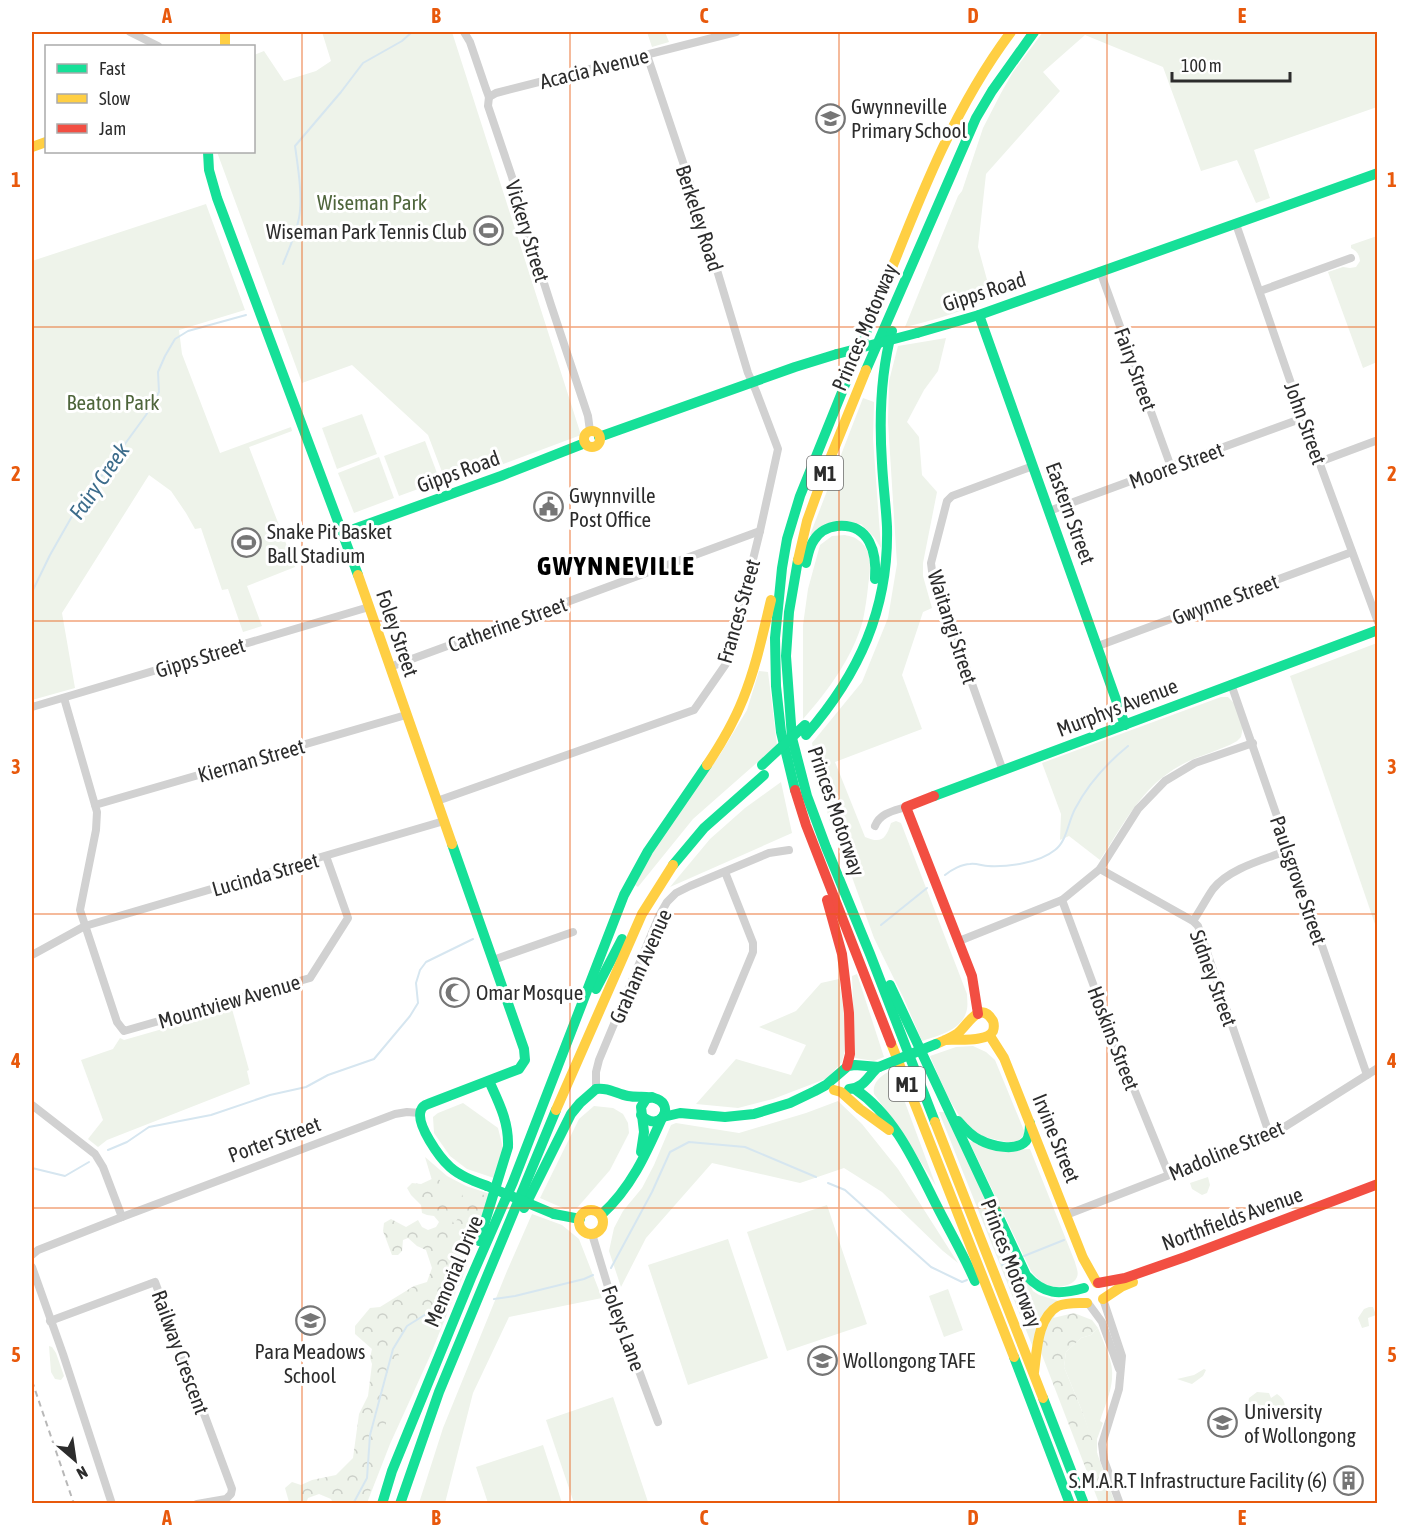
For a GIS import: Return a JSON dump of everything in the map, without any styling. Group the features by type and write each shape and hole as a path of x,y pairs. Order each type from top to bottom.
{"main road":[{"name":"Princes Motorway","path":"1011,32 977,82 958,117 916,210 800,496 786,544 776,617 776,686 781,731 806,825 1070,1503"},
{"name":"Princes Motorway","path":"1034,32 1002,75 976,118 870,360 807,521 795,573 786,656 792,738 807,796 1084,1503"},
{"name":"Foley Street","path":"208,153 209,170 217,198 343,533 524,1049 525,1060"},
{"name":"Gipps Road","path":"343,533 585,443 594,447 599,442 595,434 837,354 979,315 1377,173"},
{"path":"563,1055 645,892 672,850 701,819 763,770 820,720 850,678 864,650 879,607 887,542 879,421 881,386 888,343 929,224"},
{"name":"Eastern Street","path":"979,315 1125,725"},
{"path":"792,738 795,709 795,641 807,557 813,541 820,533 831,527 847,526 863,533 875,552 876,574 871,602 867,620 851,657 806,730"},
{"path":"563,1055 633,876 653,842 716,752 741,705 751,679 786,544"},
{"name":"Murphys Avenue","path":"906,807 1377,630"},
{"name":"Memorial Drive","path":"400,1503 439,1392 578,1060 642,914 677,858 763,770"},
{"path":"906,807 972,976 978,1014"},
{"path":"806,825 842,954 849,1013 850,1066"},
{"name":"Northfields Avenue","path":"870,954 891,986 1022,1268 1030,1280 1042,1289 1053,1293 1067,1292 1125,1278 1377,1184"},
{"path":"805,1096 862,1086 870,1074 879,1067 941,1042 959,1032 974,1015 985,1014 992,1018 994,1029 985,1037 941,1042"},
{"path":"969,1022 968,1026 973,1036 985,1037"},
{"name":"Irvine Street","path":"985,1037 1004,1058 1083,1258 1091,1285"},
{"name":"Memorial Drive","path":"380,1503 563,1055"},
{"name":"Porter Street","path":"420,1113 431,1101 519,1069 525,1060"},
{"path":"618,1093 646,1120 652,1122 677,1112 719,1117 746,1115 805,1096 824,1086 850,1066 879,1067"},
{"path":"865,1082 865,1072 861,1067 850,1066 843,1071 843,1082 847,1087 867,1096 882,1112 910,1155 961,1251 990,1314 1009,1344"},
{"path":"471,1278 485,1218 508,1147 509,1137 506,1119 489,1081"},
{"path":"484,1284 552,1155 560,1134 580,1102 596,1089 605,1088 635,1097 661,1100 665,1106 663,1117 634,1175 624,1191 601,1215"},
{"path":"834,1090 841,1092 886,1128 910,1155"},
{"path":"634,1175 644,1141 640,1108 643,1102 648,1098 655,1098 690,1113"},
{"path":"948,1110 967,1131 981,1140 997,1145 1022,1144 1028,1138 1030,1124"},
{"path":"420,1113 428,1136 441,1157 458,1172 554,1214 579,1219"},
{"name":"Northfields Avenue","path":"1103,1299 1126,1285 1377,1190"},
{"path":"587,1210 595,1210 601,1215 603,1225 599,1231 588,1234 582,1230 579,1219 587,1210"},
{"path":"1034,1374 1041,1328 1046,1316 1062,1304 1075,1302 1096,1304 1103,1299 1103,1287 1091,1285 1083,1296 1088,1303"}],"street":[{"path":"130,32 156,45"},
{"name":"Vickery Street","path":"464,32 470,42 489,97 488,106 537,262 595,434"},
{"name":"Acacia Avenue","path":"489,97 496,93 736,32"},
{"name":"Berkeley Road","path":"646,55 698,207 752,382"},
{"name":"John Street","path":"1236,224 1377,622"},
{"path":"1260,291 1351,258"},
{"name":"Fairy Street","path":"1100,271 1171,467"},
{"name":"Frances Street","path":"437,801 694,710 728,661 778,449 752,382"},
{"name":"Moore Street","path":"1049,511 1303,418"},
{"path":"1320,462 1377,440"},
{"name":"Waitangi Street","path":"1003,771 931,563 947,501 952,496 1033,466"},
{"name":"Catherine Street","path":"390,667 760,531"},
{"name":"Gwynne Street","path":"1098,646 1352,552"},
{"name":"Gipps Street","path":"32,707 369,607"},
{"name":"Paulsgrove Street","path":"1232,684 1367,1075"},
{"path":"64,698 97,818 80,910 85,926"},
{"name":"Kiernan Street","path":"95,806 406,715"},
{"path":"959,941 1062,900 1100,869 1138,809 1165,781 1195,763 1252,743"},
{"name":"Murphys Avenue","path":"875,826 882,815 906,807"},
{"name":"Lucinda Street","path":"32,955 85,926 444,821"},
{"name":"Graham Avenue","path":"596,1089 599,1060 659,916 667,902 676,893 725,872 769,854 789,850"},
{"path":"1193,921 1214,887 1244,867 1289,850"},
{"name":"Mountview Avenue","path":"85,926 117,1022 124,1031 310,978 348,918 326,856"},
{"name":"Sidney Street","path":"1100,869 1193,921 1197,926 1270,1136"},
{"path":"712,1051 753,952 753,943 725,872"},
{"name":"Hoskins Street","path":"1062,900 1112,1035 1169,1175"},
{"path":"493,960 573,932"},
{"name":"Madoline Street","path":"1066,1215 1270,1136 1377,1068"},
{"path":"32,1105 95,1154 103,1167 122,1217"},
{"name":"Porter Street","path":"32,1255 38,1250 122,1217 399,1113 420,1113"},
{"name":"Foleys Lane","path":"592,1234 609,1290 658,1422"},
{"path":"32,1267 112,1503"},
{"name":"Railway Crescent","path":"50,1321 155,1282 232,1489 226,1499 197,1503"},
{"path":"1103,1299 1122,1356 1119,1389 1102,1449 1105,1466 1120,1503"},
{"path":"1088,1303 1102,1322 1121,1373"}],"green space":[{"name":"Wiseman Park","path":"322,32 452,32 581,435 447,485 428,435 352,365 302,383 217,153 255,153 255,55 264,51 284,81 316,71 331,61"},
{"path":"647,32 665,32 669,42 652,47"},
{"path":"1043,32 1377,32 1377,107 1254,150 1270,198 1256,203 1237,160 1201,171 1163,67 1085,35 1043,72 1060,91 986,174 978,247 992,298 949,315 905,327 962,191 983,128 1013,72"},
{"name":"Beaton Park","path":"206,204 245,310 179,330 182,354 220,453 291,427 292,431 249,447 295,567 247,586 262,626 243,632 228,589 222,590 201,528 195,529 171,491 149,475 62,613 75,688 32,700 32,261"},
{"path":"1377,236 1377,362 1363,368 1328,272 1343,267 1356,267 1360,259 1351,245"},
{"path":"946,338 938,371 924,390 907,422 919,437 922,475 937,492 923,563 923,576 932,608 923,612 902,675 922,729 835,762 865,837 875,840 882,839 891,823 896,821 901,823 967,994 967,1009 961,1022 950,1031 922,1041 874,938 829,819 812,743 862,682 888,618 897,564 888,422 889,381 898,346"},
{"path":"863,398 874,402 873,439 881,548 861,524 810,535"},
{"path":"362,414 377,454 337,469 322,428"},
{"path":"425,441 440,481 399,496 384,456"},
{"path":"379,457 394,498 354,513 338,473"},
{"path":"845,535 863,544 869,555 870,575 863,620 859,634 839,673 803,719 803,625 808,589 820,545 832,536"},
{"path":"1377,643 1377,930 1290,676"},
{"path":"759,671 768,672 777,745 693,819 638,887 635,885 659,841 721,753 747,710"},
{"path":"1221,697 1228,697 1234,703 1243,727 1241,737 1237,741 1181,765 1155,784 1134,807 1100,860 1069,836 1060,840 1061,814 1042,763"},
{"path":"781,782 792,833 670,887 710,839 745,808"},
{"path":"857,974 884,1057 874,1061 855,1058 852,976"},
{"path":"839,979 845,1020 845,1050 842,1062 828,1078 773,1099 738,1108 696,1104 736,1059 791,1075 806,1045 759,1027 796,1011 821,983"},
{"path":"232,1009 249,1070 247,1071 250,1084 107,1140 98,1147 88,1139 103,1120 81,1060 113,1049 120,1038 124,1040"},
{"path":"973,1046 986,1052 995,1060 1025,1133 1016,1144 979,1135 971,1130 950,1100 930,1056 956,1047"},
{"path":"893,1070 936,1186 900,1129 874,1094 876,1082"},
{"path":"838,1101 862,1124 898,1169 958,1263 882,1192 844,1168 800,1183 712,1163 646,1238 621,1287 609,1251 614,1228 623,1211 642,1188 671,1125 676,1123 739,1133"},
{"path":"463,1103 498,1128 504,1152 497,1179 467,1169 450,1156 434,1133 433,1117"},
{"path":"594,1106 613,1108 623,1114 628,1123 629,1133 610,1170 577,1208 565,1209 540,1198 579,1119"},
{"path":"939,1112 946,1112 1033,1291 1063,1302 1034,1350"},
{"path":"969,1141 1009,1150 1030,1149 1078,1271 1072,1283 1058,1287 1049,1286 1031,1271"},
{"path":"425,1157 447,1176 466,1186 490,1194 455,1294 367,1503 343,1504 387,1336 431,1305 449,1237"},
{"path":"1208,1177 1210,1185 1207,1193 1202,1195 1192,1189 1190,1183"},
{"path":"434,1178 440,1180 440,1185 445,1188 450,1198 445,1203 454,1224 459,1217 462,1195 469,1189 484,1195 487,1205 477,1232 469,1231 471,1250 459,1286 453,1283 451,1297 435,1306 428,1318 413,1326 398,1352 400,1361 394,1367 390,1382 386,1433 375,1449 376,1462 366,1503 333,1503 331,1499 319,1494 308,1498 306,1503 289,1502 285,1488 292,1482 301,1485 336,1475 353,1458 359,1414 368,1396 372,1364 370,1358 372,1349 355,1334 355,1326 370,1308 380,1307 414,1286 427,1282 432,1268 426,1250 408,1238 403,1240 402,1251 398,1255 392,1255 383,1231 384,1223 391,1219 406,1227 418,1220 422,1227 428,1230 436,1227 439,1222 434,1216 422,1213 421,1205 407,1188 412,1183 421,1184"},
{"path":"827,1205 867,1324 787,1351 747,1232"},
{"path":"532,1214 562,1225 579,1239 602,1298 509,1317 473,1393 445,1503 419,1503 443,1428"},
{"path":"728,1239 768,1358 688,1385 648,1265"},
{"path":"948,1289 963,1330 944,1337 929,1296"},
{"path":"1373,1307 1376,1315 1368,1318 1369,1326 1362,1328 1358,1318 1364,1309"},
{"path":"1074,1313 1092,1320 1098,1328 1091,1335 1081,1338 1066,1352 1064,1367 1115,1503 1099,1503 1037,1342 1053,1318"},
{"path":"1098,1328 1112,1366 1112,1379 1100,1421 1103,1423 1097,1439 1097,1456 1064,1367 1066,1352 1081,1338 1091,1335"},
{"path":"49,1346 56,1353 64,1376 61,1380 55,1379 51,1372"},
{"path":"1206,1370 1203,1376 1192,1384 1177,1379 1194,1375"},
{"path":"1257,1392 1269,1393 1271,1398 1277,1394 1284,1401 1285,1410 1272,1412 1271,1409 1268,1413 1252,1411 1248,1404 1249,1398"},
{"path":"613,1397 648,1502 644,1504 574,1503 546,1420"},
{"path":"543,1445 562,1503 488,1503 476,1467"}],"waterway":[{"name":"Fairy Creek","path":"283,264 296,230 300,210 300,182 295,146 363,63 402,41 412,32"},
{"name":"Fairy Creek","path":"32,592 71,518 146,415 159,392 158,372 175,339 188,331 246,315"},
{"path":"945,875 967,864 1014,865 1041,858 1055,850 1062,842 1075,809 1086,791 1105,767 1128,746"},
{"path":"881,925 927,888"},
{"path":"108,1150 127,1142 149,1127 211,1115 270,1095 306,1087 328,1075 374,1059 418,1003 416,983 420,970 426,962 473,939"},
{"path":"611,1268 652,1192 670,1152 689,1142 745,1147 816,1177"},
{"path":"32,1168 65,1176 89,1162"},
{"path":"828,1183 845,1190 931,1267 962,1282 967,1280"},
{"path":"1024,1256 1064,1240"},
{"path":"1002,1265 1011,1262"},
{"path":"494,1299 515,1296 593,1275"},
{"path":"353,1504 367,1478 370,1435 393,1349 407,1326 439,1306 446,1306"}],"railway":[{"path":"32,1381 74,1504"}],"traffic: fast":[{"path":"866,370 976,118 992,91 1034,32"},
{"path":"208,153 209,170 217,198 358,575"},
{"path":"917,333 979,315 1378,173"},
{"path":"795,790 781,732 776,686 775,638 782,568 787,539 800,496 874,313"},
{"path":"979,315 1125,725"},
{"path":"806,735 825,712 855,664 867,639 883,586 887,527 881,413 885,364 892,331"},
{"path":"837,354 917,333"},
{"path":"599,437 837,354"},
{"path":"343,533 585,443"},
{"path":"806,563 811,545 818,535 824,530 837,526 848,526 857,529 869,542 875,559 875,579"},
{"path":"798,560 789,612 786,656 792,738 807,796 935,1122"},
{"path":"934,796 1378,630"},
{"path":"762,765 805,725"},
{"path":"382,1504 392,1471 513,1182 624,895 648,851 707,765"},
{"path":"673,865 704,828 764,775"},
{"path":"452,844 524,1049 525,1060 519,1069 426,1105 421,1109 420,1116 425,1132 446,1163 463,1176 487,1186"},
{"path":"596,989 622,939"},
{"path":"890,985 1026,1275 1039,1286 1052,1292 1067,1292 1084,1288"},
{"path":"879,1067 936,1044"},
{"path":"663,1117 680,1113 725,1117 754,1114 790,1103 815,1091 826,1085 848,1066 879,1067"},
{"path":"849,1089 862,1084 878,1067"},
{"path":"479,1241 508,1147 505,1121 489,1081"},
{"path":"596,1089 628,1096 654,1098 662,1102 665,1107 663,1117 654,1122 641,1115"},
{"path":"524,1208 571,1114 596,1089"},
{"path":"855,1089 883,1115 906,1146 975,1281"},
{"path":"641,1152 644,1132 641,1107 646,1099 652,1097"},
{"path":"400,1504 439,1392 556,1110"},
{"path":"601,1215 612,1205 629,1182 644,1157 662,1118"},
{"path":"958,1121 980,1140 997,1146 1010,1147 1026,1141 1030,1123"},
{"path":"487,1186 554,1214"},
{"path":"554,1214 580,1219"},
{"path":"1014,1357 1070,1504"},
{"path":"1043,1398 1084,1504"}],"traffic: slow":[{"path":"225,32 225,45"},
{"path":"874,313 950,132 989,64 1011,32"},
{"path":"32,147 45,142"},
{"path":"798,560 807,521 866,370"},
{"path":"592,431 598,433 600,439 598,445 592,447 586,445 584,439 586,433 592,431"},
{"path":"358,575 452,844"},
{"path":"707,765 736,716 748,687 771,600"},
{"path":"556,1110 642,914 673,865"},
{"path":"936,1044 958,1033 979,1013 983,1012 993,1021 993,1031 985,1037 971,1040 945,1040"},
{"path":"990,1036 1004,1058 1083,1258 1097,1283"},
{"path":"891,1043 1014,1357"},
{"path":"834,1090 841,1092 889,1130"},
{"path":"935,1122 1043,1398"},
{"path":"591,1210 596,1211 602,1217 603,1222 602,1227 596,1233 591,1234 586,1233 580,1227 579,1222 580,1217 586,1211 591,1210"},
{"path":"1103,1299 1133,1282"},
{"path":"1034,1372 1039,1336 1051,1311 1065,1304 1087,1303"}],"traffic: jam":[{"path":"795,790 806,825 891,1043"},
{"path":"934,796 906,807 972,976 978,1014"},
{"path":"827,900 842,954 849,1013 850,1054 847,1066"},
{"path":"1098,1283 1125,1278 1185,1257 1378,1184"}],"place":[{"name":"Gwynneville Primary School","path":"830,118"},
{"name":"Wiseman Park Tennis Club","path":"488,231"},
{"name":"Gwynnville Post Office","path":"548,507"},
{"name":"Snake Pit Basket Ball Stadium","path":"246,543"},
{"name":"Omar Mosque","path":"455,992"},
{"name":"Para Meadows School","path":"310,1320"},
{"name":"Wollongong TAFE","path":"822,1360"},
{"name":"University of Wollongong","path":"1223,1423"},
{"name":"S.M.A.R.T Infrastructure Facility (6)","path":"1348,1480"}],"district":[{"name":"GWYNNEVILLE","path":"616,565"}]}
